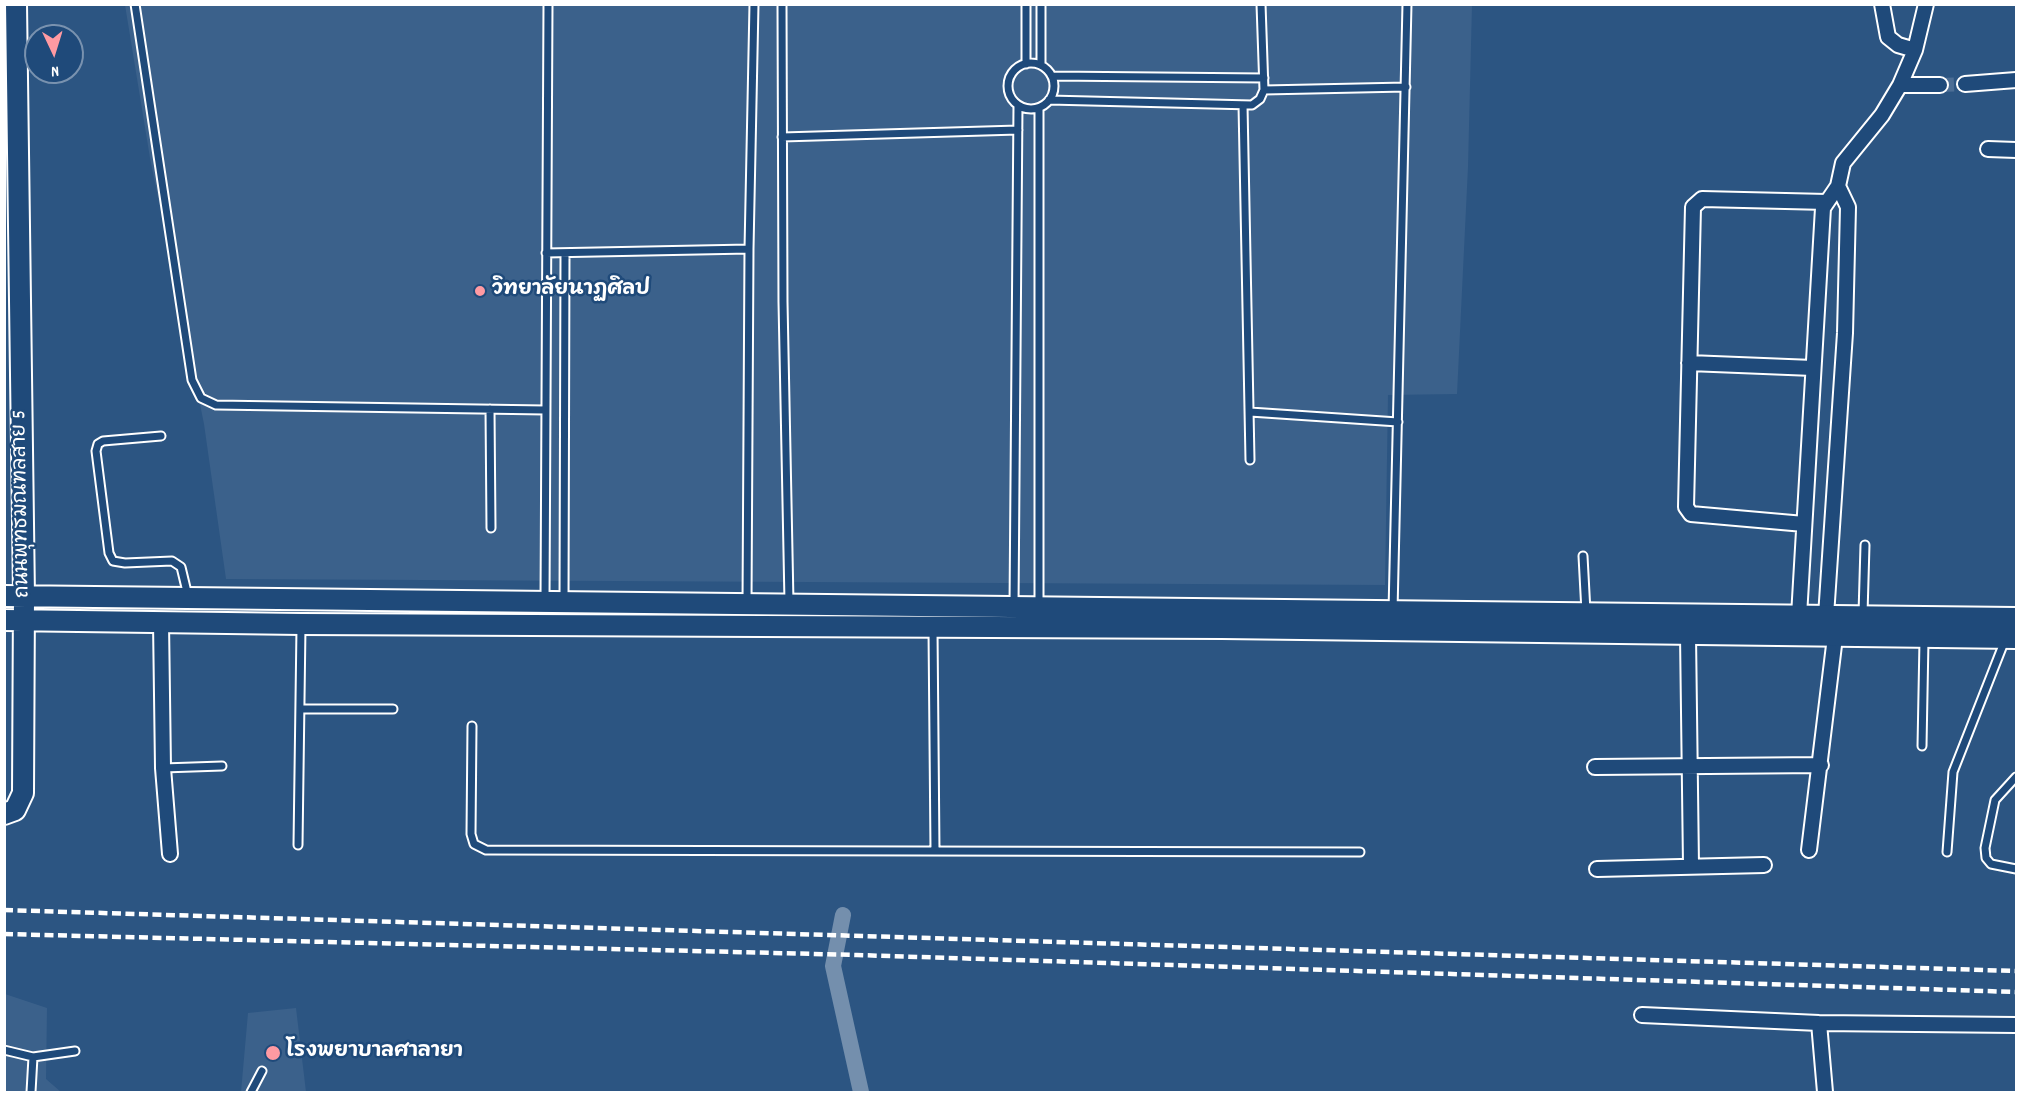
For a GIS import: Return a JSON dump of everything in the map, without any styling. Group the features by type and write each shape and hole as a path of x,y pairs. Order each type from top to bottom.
{"main road":[{"name":"ถนนพุทธมณฑลสาย 5","path":"4,814 15,810 23,793 14,620 24,597 16,4"},
{"path":"4,596 747,606 1014,618 1393,611 1586,615 2016,618"},
{"path":"539,624 549,604"},
{"path":"14,620 301,624 933,627 1014,618"},
{"path":"1040,618 1688,635 2011,638"}],"street":[{"path":"1882,4 1888,37 1898,45 1915,50"},
{"path":"1799,616 1823,208 1838,186 1843,163 1882,115 1900,85 1915,50 1926,4"},
{"path":"1965,84 2016,80"},
{"path":"1900,85 1940,85"},
{"path":"1988,149 2016,150"},
{"path":"1826,616 1845,333 1848,207 1838,186"},
{"path":"1804,524 1691,514 1686,507 1693,207 1702,199 1827,202"},
{"path":"1689,363 1813,368"},
{"path":"161,622 163,768 170,854"},
{"path":"1688,635 1691,866"},
{"path":"1809,850 1835,637"},
{"path":"1595,767 1821,765"},
{"path":"1597,869 1764,865"},
{"path":"1642,1015 1820,1023 2016,1025"},
{"path":"1820,1023 1825,1092"}],"lane":[{"path":"135,4 192,380 201,398 216,405 545,410"},
{"path":"548,4 545,410 549,604"},
{"path":"747,606 749,249 754,4"},
{"path":"782,4 789,607"},
{"path":"1026,4 1026,64"},
{"path":"1041,4 1041,65"},
{"path":"1049,100 1252,105 1260,99 1264,90 1261,4"},
{"path":"1393,611 1407,4"},
{"path":"1026,64 1041,65 1052,76 1054,91 1049,100 1039,108 1025,108 1012,100 1008,86 1013,72 1026,64"},
{"path":"1052,76 1264,78"},
{"path":"1264,90 1406,87"},
{"path":"1014,618 1018,105"},
{"path":"1243,105 1250,460"},
{"path":"1039,108 1040,618"},
{"path":"782,137 1018,130"},
{"path":"546,253 749,249"},
{"path":"549,604 566,253"},
{"path":"490,409 491,528"},
{"path":"1250,412 1398,422"},
{"path":"161,436 103,441 98,444 96,451 109,554 113,561 125,563 172,561 181,567 189,599"},
{"path":"1863,617 1865,545"},
{"path":"1583,556 1586,615"},
{"path":"298,845 301,624"},
{"path":"933,627 934,850"},
{"path":"1922,746 1924,637"},
{"path":"1947,852 1953,772 2011,638"},
{"path":"300,709 393,709"},
{"path":"472,726 471,834 474,844 479,848 1360,852"},
{"path":"163,768 222,766"},
{"path":"2016,777 1995,800 1985,848 1986,858 1991,864 2016,869"},
{"path":"4,1050 33,1057 75,1051"},
{"path":"32,1092 33,1057"},
{"path":"251,1092 262,1071"}],"shaded area":[{"path":"125,5 1472,5 1468,167 1457,394 1388,395 1385,585 226,579 204,424 150,158"},
{"path":"5,994 47,1008 46,1079 61,1092 5,1092"},
{"name":"โรงพยาบาลศาลายา","path":"296,1008 306,1092 241,1092 248,1013"}],"waterway":[{"path":"843,915 833,966 861,1092"}],"tunnel":[{"path":"1940,85 1965,84"}],"railway":[{"path":"4,910 2016,971"},
{"path":"4,934 857,955 2016,992"}],"place":[{"name":"วิทยาลัยนาฏศิลป","path":"480,291"},
{"name":"โรงพยาบาลศาลายา","path":"273,1053"}]}
